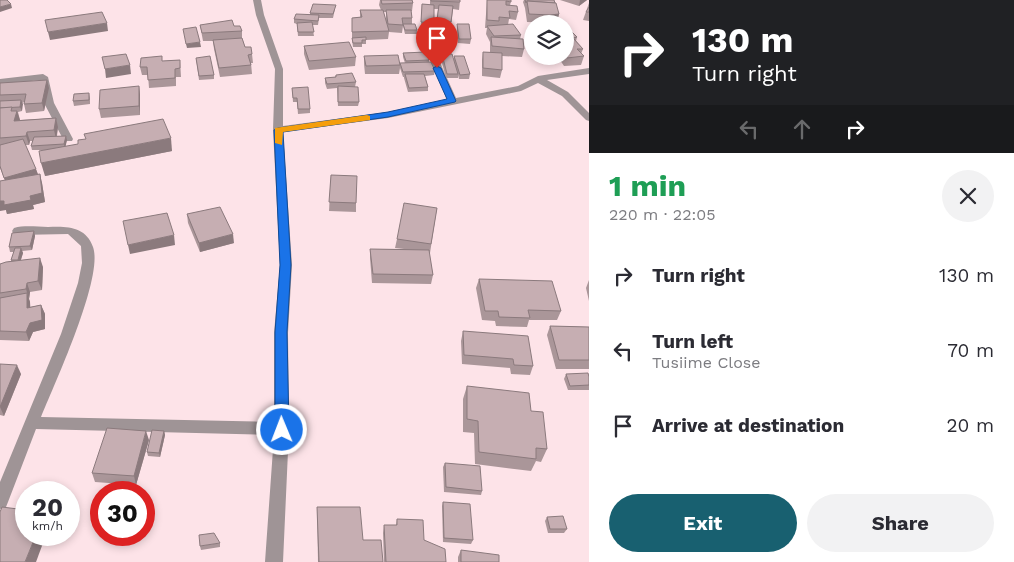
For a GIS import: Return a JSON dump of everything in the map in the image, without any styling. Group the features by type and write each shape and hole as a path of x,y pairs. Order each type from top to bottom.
{"street":[{"path":"257,0 260,15 279,69 278,130 286,265 281,332 282,430 274,562"},
{"path":"424,36 452,101"},
{"path":"278,130 388,115 521,88 538,79 589,71"},
{"path":"0,82 43,77 49,103 68,139"},
{"path":"538,79 565,94 589,118"},
{"path":"0,502 80,296 88,262 88,247 76,233 59,229 18,231"},
{"path":"31,423 282,430"}],"building":[{"path":"0,0 7,0 11,4 0,7"},
{"path":"381,0 412,0 413,3 382,4"},
{"path":"460,0 460,2 431,1"},
{"path":"487,0 511,0 511,2 506,1 506,5 517,6 518,12 509,11 510,18 499,17 499,21 487,20"},
{"path":"525,0 554,0 555,3 527,1 526,3"},
{"path":"527,1 556,3 559,14 550,15 529,14"},
{"path":"313,4 336,5 333,14 310,13"},
{"path":"422,4 434,5 434,23 421,22"},
{"path":"439,5 453,6 451,22 437,20"},
{"path":"360,10 383,10 389,31 352,32 352,18 362,17"},
{"path":"386,10 411,10 412,18 402,18 403,25 388,24"},
{"path":"102,12 107,23 48,32 45,20"},
{"path":"296,14 319,15 318,21 294,19"},
{"path":"232,20 234,26 240,26 242,31 202,33 200,25"},
{"path":"312,22 314,32 298,32 297,23"},
{"path":"403,24 415,24 417,30 405,30"},
{"path":"457,24 469,24 471,39 459,39"},
{"path":"513,24 521,35 494,36 487,26"},
{"path":"196,27 200,42 186,44 183,29"},
{"path":"366,37 366,40 362,40 362,43 353,43 352,38"},
{"path":"491,37 523,39 524,49 492,46"},
{"path":"242,38 245,47 251,47 252,54 248,55 251,65 219,68 213,40"},
{"path":"574,39 583,49 577,49 584,56 574,57"},
{"path":"349,42 356,57 309,61 304,46"},
{"path":"426,52 429,60 406,61 403,53"},
{"path":"483,52 502,53 502,70 483,68"},
{"path":"126,54 130,65 105,69 102,57"},
{"path":"442,54 452,54 458,74 447,74"},
{"path":"398,55 400,65 366,66 364,56"},
{"path":"162,56 162,61 180,60 180,68 175,69 175,78 148,80 147,67 140,67 141,58"},
{"path":"210,56 214,75 199,76 196,58"},
{"path":"454,56 464,56 470,74 460,75"},
{"path":"431,62 435,71 403,72 400,63"},
{"path":"352,73 356,82 327,84 325,78 336,77 336,75"},
{"path":"405,74 424,74 428,87 409,88"},
{"path":"47,80 42,103 24,104 26,94 0,95 0,83"},
{"path":"139,86 139,106 99,109 100,90"},
{"path":"338,86 358,87 359,102 338,102"},
{"path":"308,87 310,109 298,109 297,98 293,98 292,88"},
{"path":"89,93 89,100 73,101 74,94"},
{"path":"21,100 20,107 0,108 0,101"},
{"path":"12,107 11,111 17,111 14,121 56,118 54,130 27,132 26,136 0,138 0,108"},
{"path":"163,119 171,138 41,163 39,151 78,144 78,140 86,139 84,134"},
{"path":"66,136 64,144 31,146 34,137"},
{"path":"23,139 36,169 4,178 0,166 0,145"},
{"path":"40,174 42,193 30,196 31,200 4,205 4,201 0,201 0,181"},
{"path":"331,175 357,176 356,203 329,202"},
{"path":"404,203 437,208 431,244 397,239"},
{"path":"220,207 233,234 199,243 187,214"},
{"path":"167,213 174,235 128,245 123,221"},
{"path":"34,231 30,246 9,247 12,233"},
{"path":"15,248 21,248 18,260 11,260"},
{"path":"370,249 429,250 433,275 373,274"},
{"path":"40,258 38,281 27,283 26,289 0,293 0,264"},
{"path":"479,279 552,281 561,311 528,310 530,318 499,317 498,311 485,311"},
{"path":"27,293 27,308 41,305 42,320 30,323 26,332 0,331 0,298"},
{"path":"550,326 589,327 589,360 559,360"},
{"path":"463,331 528,336 533,366 514,365 513,359 464,355"},
{"path":"0,364 17,365 0,407"},
{"path":"588,373 589,385 570,386 566,374"},
{"path":"467,386 529,393 531,411 543,412 547,449 536,448 536,459 479,452 478,421 467,419"},
{"path":"107,428 146,431 134,476 92,473"},
{"path":"152,430 164,431 159,453 147,452"},
{"path":"445,463 480,466 482,491 446,487"},
{"path":"443,502 470,504 473,540 444,538"},
{"path":"2,507 15,509 15,546 32,546 25,562 0,562 0,512"},
{"path":"317,507 360,507 363,540 381,540 383,562 319,562"},
{"path":"563,516 567,529 550,529 547,517"},
{"path":"397,519 423,520 424,540 445,549 446,562 386,562 384,525 397,525"},
{"path":"214,533 220,543 200,546 199,535"},
{"path":"461,550 499,555 499,562 461,562"}],"slow traffic":[{"path":"279,143 278,130 367,118"}],"route":[{"path":"282,430 281,332 286,265 278,130 388,115 452,101 437,68"}]}
